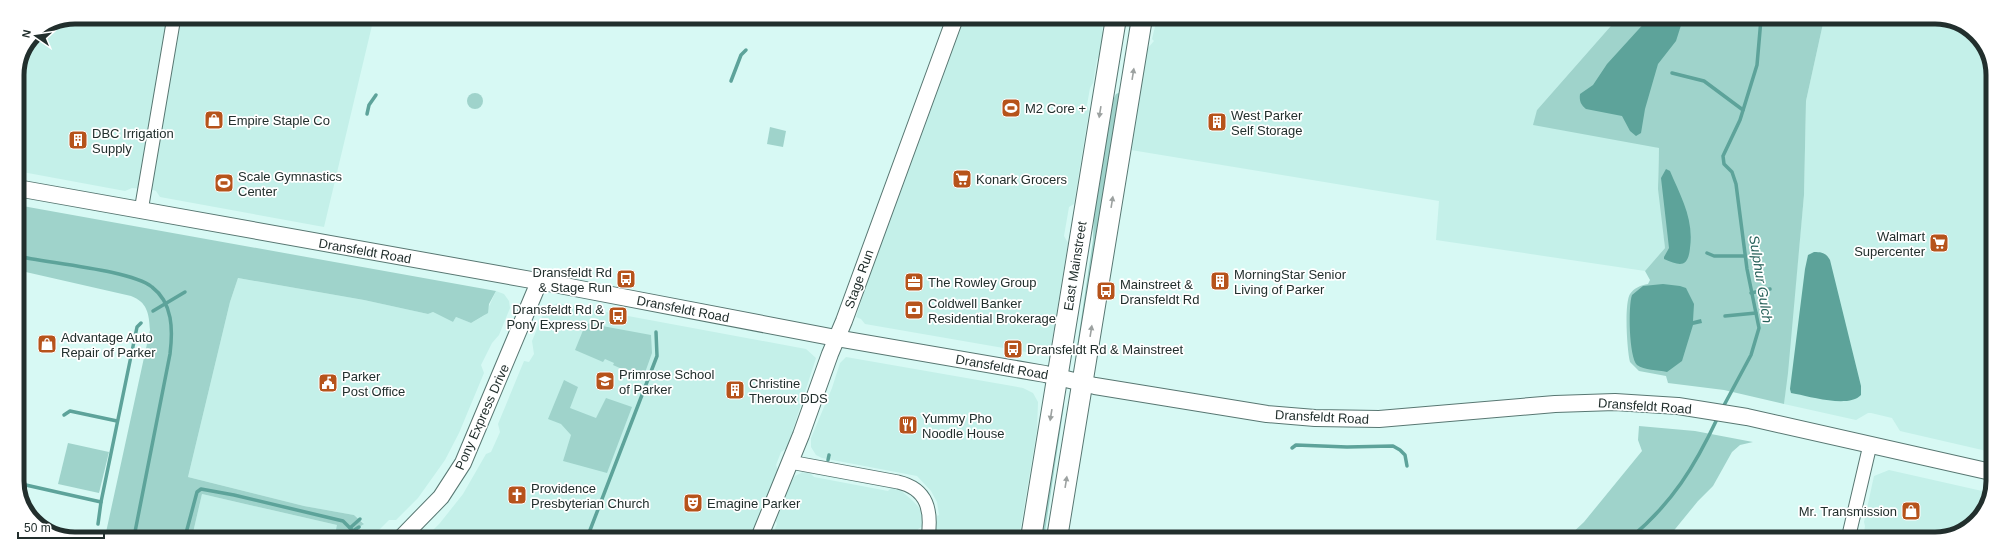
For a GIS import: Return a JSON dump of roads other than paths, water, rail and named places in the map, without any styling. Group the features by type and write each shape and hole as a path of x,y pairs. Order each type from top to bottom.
{"main road":[{"name":"East Mainstreet","path":"1032,532 1115,24"},
{"name":"East Mainstreet","path":"1058,532 1138,24"}],"street":[{"path":"141,211 173,24"},
{"name":"Stage Run","path":"761,532 790,462 836,338 844,321 953,24"},
{"name":"Dransfeldt Road","path":"24,189 539,282 836,338 1057,377 1082,383 1267,414 1315,418 1391,418 1594,402 1652,404 1711,410 1986,471"},
{"name":"Pony Express Drive","path":"407,532 441,497 463,463 539,282"},
{"path":"1850,532 1870,445"},
{"path":"790,462 898,482 911,486 919,492 929,509 929,532"}],"waterway":[{"name":"Sulphur Gulch","path":"1722,409 1751,355 1759,328 1747,269 1736,184 1732,172 1724,164 1723,156 1740,120 1757,65 1761,24"},
{"path":"731,81 741,55 746,50"},
{"path":"1672,73 1704,81 1743,110"},
{"path":"367,114 369,105 376,95"},
{"path":"1707,253 1714,256 1745,256"},
{"path":"24,258 108,272 141,281 159,293 168,309 171,326 170,354 135,532"},
{"path":"1751,293 1770,289"},
{"path":"153,311 185,292"},
{"path":"1725,316 1756,313"},
{"path":"98,524 101,502 137,327 141,323"},
{"path":"589,532 657,356 656,332"},
{"path":"64,415 70,411 117,421"},
{"name":"Sulphur Gulch","path":"1637,532 1658,512 1681,483 1700,452 1718,417"},
{"path":"1292,448 1296,445 1347,447 1393,446 1405,455 1407,466"},
{"path":"828,460 829,455"},
{"path":"24,485 101,502"},
{"path":"186,532 197,492 201,489 234,495 343,521 353,531 359,527"},
{"path":"350,528 360,519"}],"place":[{"name":"M2 Core +","path":"1011,108"},
{"name":"Empire Staple Co","path":"214,120"},
{"name":"West Parker Self Storage","path":"1217,122"},
{"name":"DBC Irrigation Supply","path":"78,140"},
{"name":"Konark Grocers","path":"962,179"},
{"name":"Scale Gymnastics Center","path":"224,183"},
{"name":"Walmart Supercenter","path":"1939,243"},
{"name":"Dransfeldt Rd & Stage Run","path":"626,279"},
{"name":"MorningStar Senior Living of Parker","path":"1220,281"},
{"name":"The Rowley Group","path":"914,282"},
{"name":"Mainstreet & Dransfeldt Rd","path":"1106,291"},
{"name":"Coldwell Banker Residential Brokerage","path":"914,310"},
{"name":"Dransfeldt Rd & Pony Express Dr","path":"618,316"},
{"name":"Advantage Auto Repair of Parker","path":"47,344"},
{"name":"Dransfeldt Rd & Mainstreet","path":"1013,349"},
{"name":"Primrose School of Parker","path":"605,381"},
{"name":"Parker Post Office","path":"328,383"},
{"name":"Christine Theroux DDS","path":"735,390"},
{"name":"Yummy Pho Noodle House","path":"908,425"},
{"name":"Providence Presbyterian Church","path":"517,495"},
{"name":"Emagine Parker","path":"693,503"},
{"name":"Mr. Transmission","path":"1911,511"}]}
